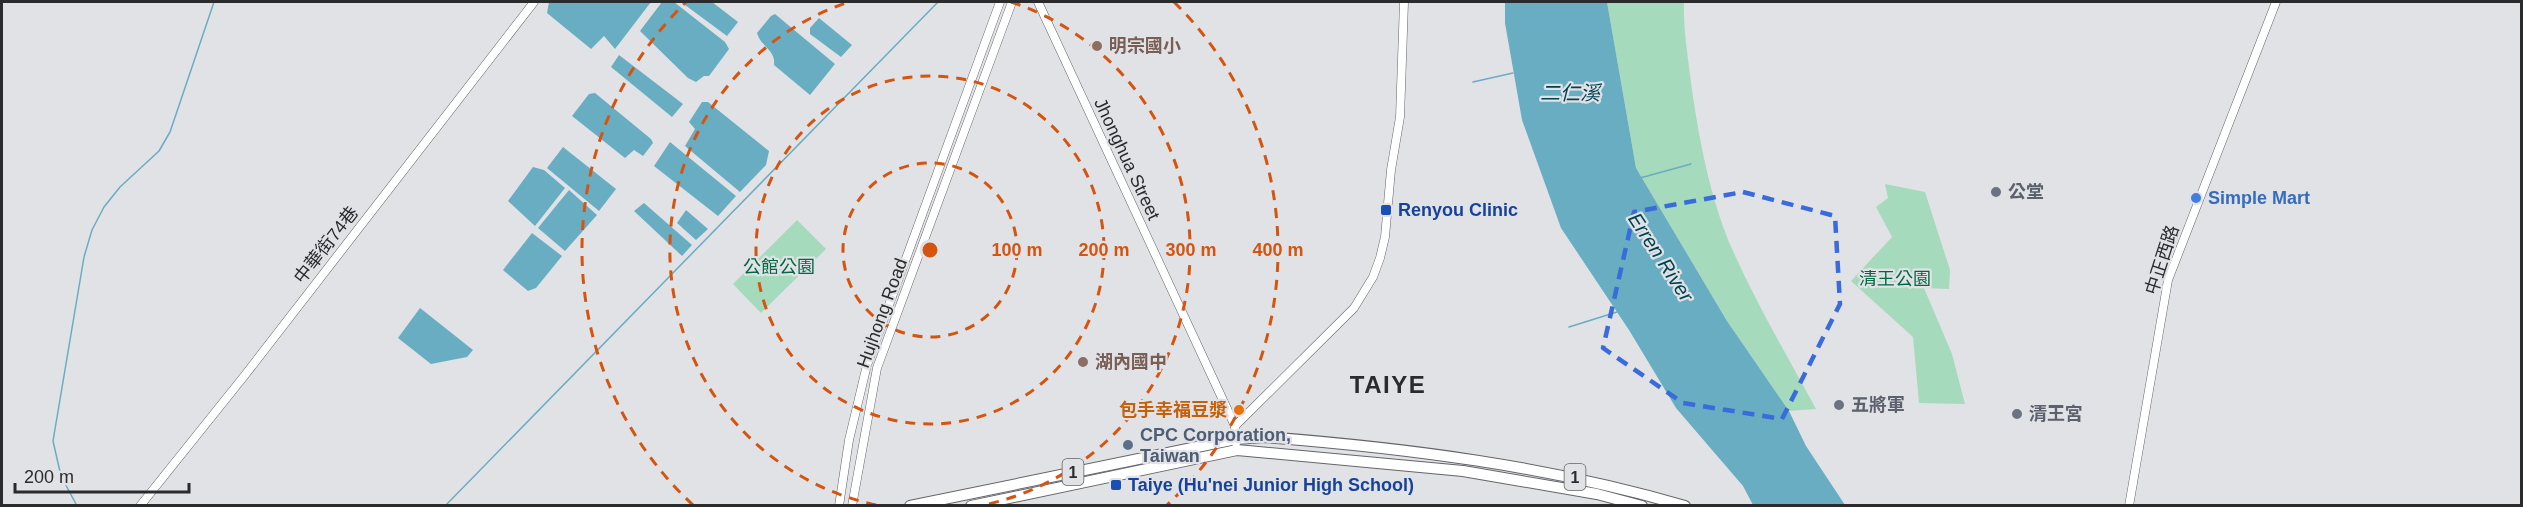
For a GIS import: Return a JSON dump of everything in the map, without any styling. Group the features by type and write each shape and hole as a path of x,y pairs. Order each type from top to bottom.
{"main road":[{"name":"1","path":"971,506 1265,437 1464,458 1594,481 1685,506"},
{"name":"1","path":"910,506 1237,444 1463,471 1587,492 1642,506"}],"street":[{"name":"中華街74巷","path":"140,506 245,375 534,2"},
{"name":"Hujhong Road","path":"839,506 849,440 867,365 1000,2"},
{"name":"Hujhong Road","path":"852,506 877,368 1012,2"},
{"name":"Jhonghua Street","path":"1038,2 1235,426"},
{"path":"1237,444 1235,426 1354,308 1373,277 1385,237 1391,170 1400,117 1404,2"},
{"name":"中正西路","path":"2129,506 2168,279 2276,2"}],"highlighted area":[{"path":"1743,192 1835,216 1840,304 1782,419 1683,403 1603,348 1634,212"}],"green space":[{"path":"1607,2 1684,2 1685,32 1694,104 1706,168 1718,211 1733,251 1752,291 1816,409 1789,411 1727,321 1636,168"},
{"name":"清王公園","path":"1885,184 1925,192 1950,270 1949,289 1924,288 1952,354 1965,404 1919,403 1913,337 1851,281 1892,237 1876,207 1888,198"},
{"name":"公館公園","path":"797,220 826,249 761,313 733,284"}],"water":[{"path":"549,2 651,2 615,49 604,36 591,49 547,13"},
{"path":"662,2 674,2 725,42 729,49 709,76 704,76 696,82 688,78 640,31"},
{"path":"681,2 712,2 738,22 727,36"},
{"name":"二仁溪","path":"1505,2 1607,2 1636,168 1727,321 1789,411 1806,446 1845,505 1753,505 1743,486 1676,408 1629,330 1561,228 1522,120 1505,23"},
{"path":"775,14 835,64 810,95 774,65 771,52 759,38 757,33"},
{"path":"819,18 852,45 841,57 810,34 810,28"},
{"path":"619,55 683,104 672,117 611,67"},
{"path":"595,93 651,139 653,143 643,156 634,150 625,158 572,116 589,94"},
{"path":"702,102 708,102 769,151 766,165 740,192 685,146 695,129 689,122"},
{"path":"670,142 736,196 718,216 654,166"},
{"path":"563,147 616,189 599,211 547,168"},
{"path":"533,167 544,170 565,188 535,226 508,201"},
{"path":"569,190 597,215 565,251 538,228"},
{"path":"644,203 692,245 682,256 634,211"},
{"path":"686,210 708,229 696,240 677,223"},
{"path":"532,233 562,256 536,288 528,291 503,270"},
{"path":"420,308 473,350 467,357 431,364 398,338"}],"waterway":[{"path":"77,506 61,476 53,441 84,257 92,230 104,207 120,187 159,151 170,132 214,2"},
{"path":"445,506 938,2"},
{"path":"1473,82 1513,73"},
{"path":"1640,178 1691,164"},
{"path":"1569,327 1617,312"}],"place":[{"name":"明宗國小","path":"1097,46"},
{"name":"公堂","path":"1996,192"},
{"name":"Simple Mart","path":"2196,198"},
{"name":"Renyou Clinic","path":"1386,210"},
{"name":"湖內國中","path":"1083,362"},
{"name":"五將軍","path":"1839,405"},
{"name":"包手幸福豆漿","path":"1239,410"},
{"name":"清王宮","path":"2017,414"},
{"name":"CPC Corporation, Taiwan","path":"1128,445"},
{"name":"Taiye (Hu'nei Junior High School)","path":"1116,485"}],"district":[{"name":"TAIYE","path":"1388,385"}],"water label":[{"name":"Erren River","path":"1661,257"}]}
